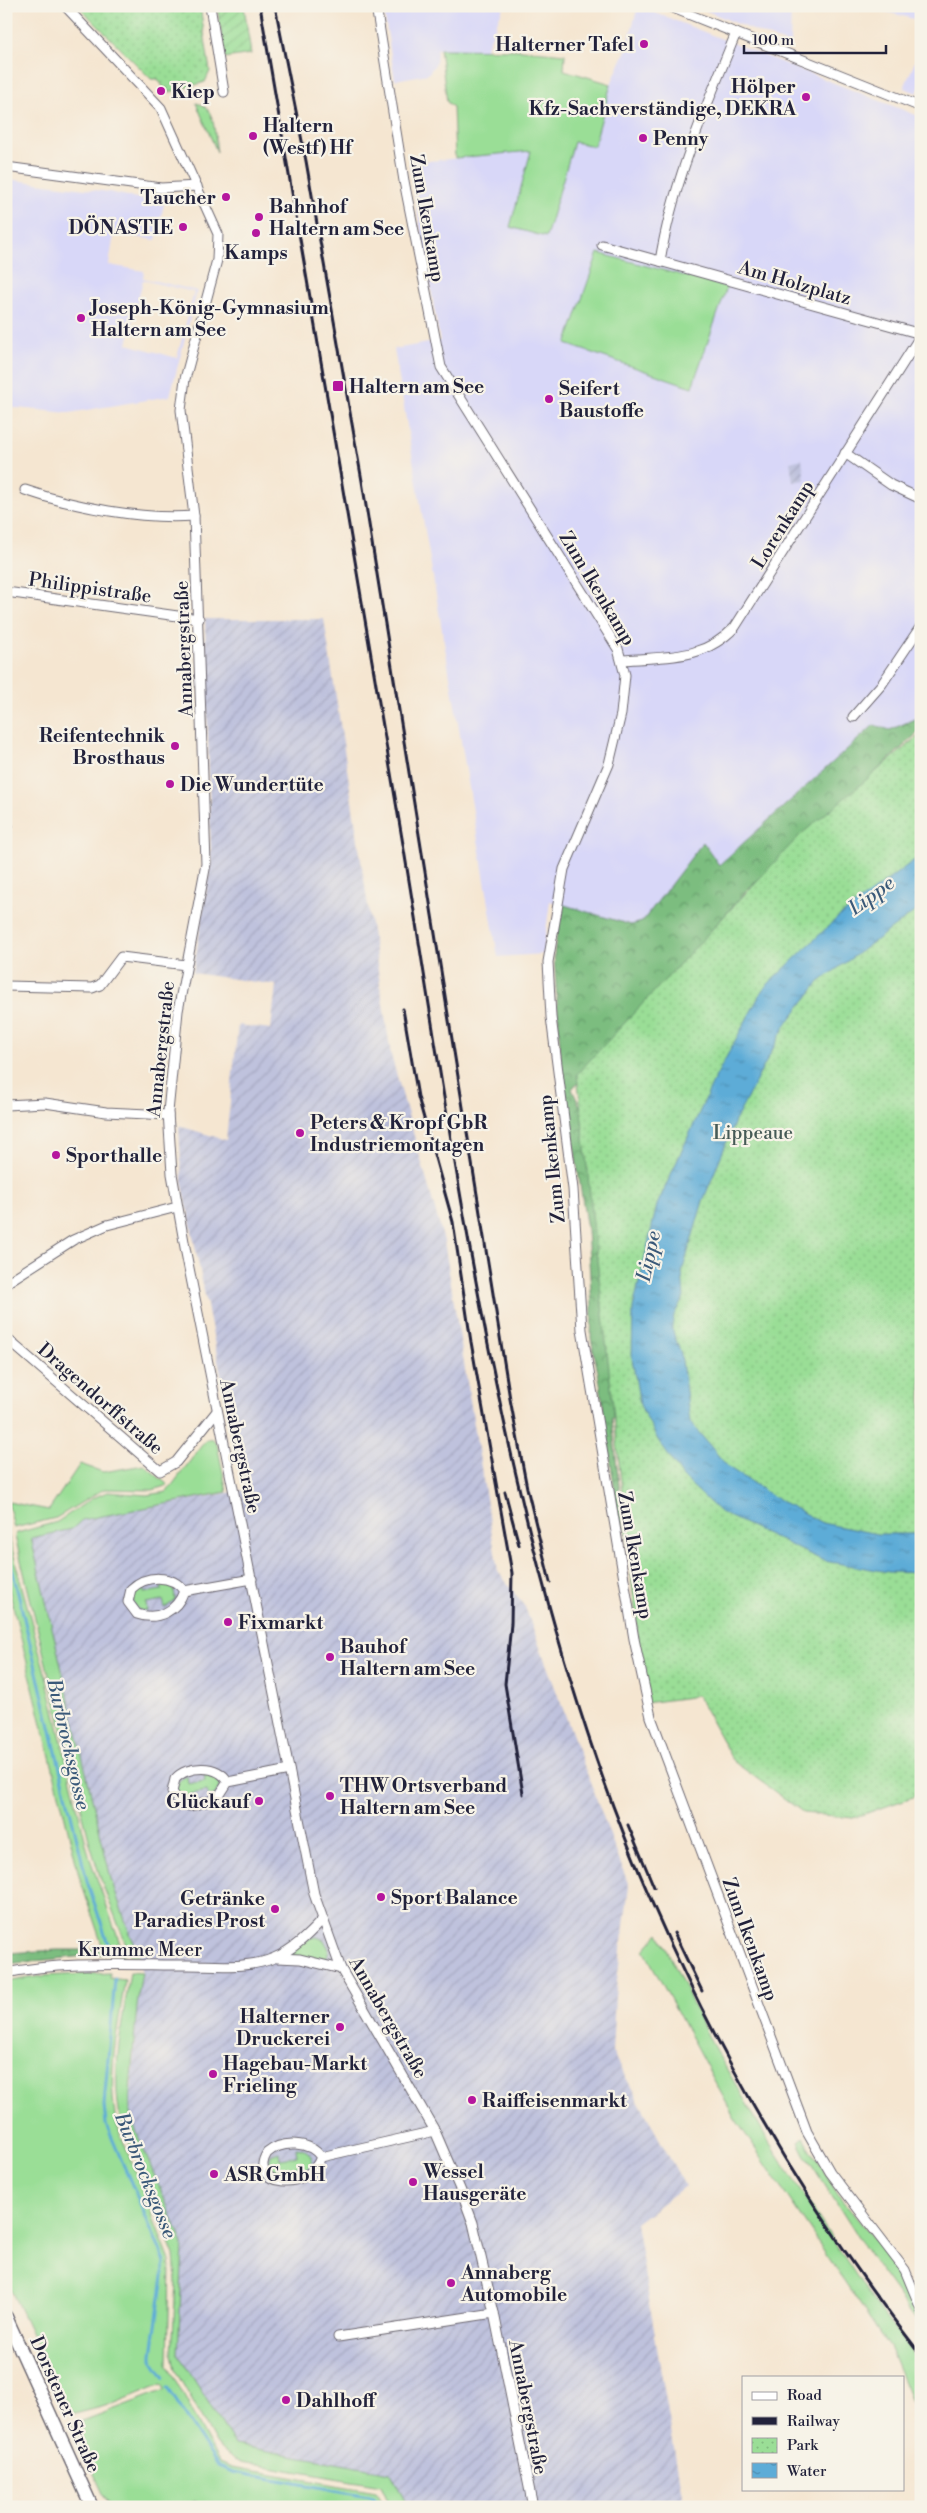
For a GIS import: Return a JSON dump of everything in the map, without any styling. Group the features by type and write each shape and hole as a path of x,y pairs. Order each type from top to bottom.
{"main road":[{"name":"Dorstener Straße","path":"6,2317 92,2507"}],"street":[{"name":"Annabergstraße","path":"65,6 161,108 218,234 217,260 185,379 181,410 194,516 206,864 186,965 171,1066 168,1115 172,1174 177,1207 252,1579 296,1814 322,1920 341,1969 435,2131 472,2223 494,2313 532,2507"},
{"path":"210,6 224,92"},
{"name":"Zum Ikenkamp","path":"376,6 404,181 432,333 441,367 618,648 625,674 621,714 609,764 564,869 548,962 551,1017 573,1189 582,1330 634,1638 651,1717 807,2132 830,2172 906,2270 921,2309"},
{"path":"668,6 921,107"},
{"path":"660,261 664,234 682,174 707,104 736,34"},
{"path":"6,167 161,188 197,186"},
{"name":"Am Holzplatz","path":"602,245 921,334"},
{"name":"Lorenkamp","path":"622,660 688,654 705,650 722,640 748,609 921,334"},
{"path":"845,453 891,485 921,499"},
{"path":"25,490 56,501 165,518 194,516"},
{"name":"Philippistraße","path":"6,592 198,619"},
{"path":"853,716 882,684 921,626"},
{"path":"6,986 92,988 100,984 121,957 186,965"},
{"path":"6,1105 45,1103 106,1112 168,1115"},
{"path":"6,1283 73,1240 106,1225 177,1207"},
{"name":"Dragendorffstraße","path":"6,1338 160,1471 176,1462 217,1411"},
{"path":"168,1579 179,1583 184,1591 180,1602 164,1614 148,1616 137,1614 128,1602 131,1588 142,1581 168,1579"},
{"path":"184,1591 252,1579"},
{"path":"228,1782 226,1777 212,1769 205,1768 186,1771 175,1779 172,1792 181,1804 191,1806 217,1799 228,1782 289,1770"},
{"name":"Krumme Meer","path":"6,1974 61,1966 102,1964 250,1964 274,1958 298,1944 322,1920"},
{"name":"Krumme Meer","path":"274,1958 300,1959 341,1969"},
{"path":"321,2157 435,2131"},
{"path":"299,2144 312,2148 321,2157 314,2171 302,2178 276,2181 268,2176 264,2167 267,2153 276,2148 299,2144"},
{"path":"338,2337 494,2313"}],"shaded area":[{"path":"383,6 504,6 486,49 437,49 436,63 428,74 395,80"},
{"path":"638,6 921,117 921,716 890,730 874,725 719,865 703,842 642,922 632,925 550,901 543,954 498,957 394,349 440,341 409,163 531,151 510,227 546,237 574,142 593,146 611,84 626,50"},
{"path":"695,6 791,6 790,45 760,33"},
{"path":"865,6 921,6 921,21"},
{"path":"921,47 921,85 917,93 904,88"},
{"name":"Joseph-König-Gymnasium Haltern am See","path":"6,179 109,192 164,204 156,240 114,234 109,265 144,271 143,278 197,291 170,396 69,413 6,407","holes":["143,280 194,292 177,358 127,344"]},
{"path":"802,459 805,480 793,482 790,462"},
{"path":"205,619 324,619 391,1055 444,1241 498,1571 525,1607 629,1886 615,1997 612,2052 685,2186 636,2223 684,2507 408,2507 390,2473 235,2445 178,2354 183,2244 131,2119 130,2108 138,1997 142,1973 139,1955 111,1879 31,1538 72,1529 81,1520 244,1490 182,1181 179,1126 226,1140 238,1025 271,1029 276,985 193,973 211,861"}],"green space":[{"path":"78,6 200,6 210,71 205,82 167,93 158,79 151,79"},
{"path":"217,6 244,6 251,54 225,58"},
{"path":"440,49 522,50 565,54 564,70 611,84 594,146 574,142 546,237 510,227 531,151 455,158 453,107 447,102"},
{"path":"196,103 203,105 211,116 215,130 217,152"},
{"path":"598,253 727,287 692,387 566,344"},
{"path":"921,716 921,730 747,890 572,1089 589,1126 638,1392 612,1419 623,1524 620,1530 600,1383 591,1338 592,1307 587,1230 561,1062 554,955 561,904 631,925 642,922 703,842 719,865 874,725 890,730"},
{"name":"Lippeaue","path":"921,734 921,1794 853,1818 804,1813 733,1761 698,1696 645,1703 577,1074 799,836"},
{"path":"212,1438 217,1444 227,1492 82,1520 72,1529 31,1538 111,1879 139,1955 130,1955 102,1883 90,1844 15,1536 17,1533 57,1522 93,1498 107,1492 147,1495 167,1492 205,1441"},
{"path":"80,1464 103,1472 144,1465 168,1485 153,1490 104,1489 56,1518 14,1528 8,1502 49,1510"},
{"path":"6,1527 46,1676 89,1856 124,1955 105,1954 80,1879 6,1577"},
{"path":"161,1583 174,1587 175,1600 165,1608 163,1600 146,1603 147,1611 139,1610 133,1600 136,1591 143,1586 144,1593 162,1590"},
{"path":"204,1773 215,1775 217,1778 219,1788 215,1794 209,1798 207,1791 190,1794 191,1801 183,1801 176,1787 179,1781 187,1776 188,1784 205,1781"},
{"path":"659,1933 711,2042 769,2142 867,2292 921,2364 921,2437 904,2383 904,2376 901,2376 890,2349 734,2117 644,1950"},
{"path":"317,1937 324,1940 329,1949 327,1957 318,1959 287,1955 310,1938"},
{"path":"103,1950 105,1954 6,1964 6,1953"},
{"path":"130,1972 142,1973 130,2085 131,2119 183,2244 178,2354 235,2445 391,2473 408,2507 391,2507 381,2486 241,2462 232,2458 217,2445 175,2370 172,2354 176,2281 174,2255 121,2122 118,2104 117,2066"},
{"path":"110,1973 110,1978 125,1980 114,2052 113,2089 117,2125 170,2261 168,2366 219,2462 232,2467 376,2492 383,2507 372,2507 367,2501 362,2507 203,2507 195,2501 182,2507 109,2507 72,2425 165,2390 162,2384 113,2404 71,2415 6,2280 6,1982 41,1976"},
{"path":"804,2138 840,2198 888,2255 921,2322 921,2327 876,2265 805,2154 799,2142"},
{"path":"296,2148 304,2149 311,2155 311,2164 308,2168 301,2173 299,2166 282,2169 283,2176 275,2176 270,2172 268,2166 271,2155 279,2152 280,2159 297,2156"}],"water":[{"name":"Lippe","path":"921,855 921,907 819,982 786,1024 735,1121 703,1201 682,1272 684,1297 674,1315 672,1329 681,1354 690,1422 728,1467 774,1497 822,1523 877,1534 921,1534 921,1573 889,1572 824,1561 720,1512 683,1477 658,1440 640,1405 632,1358 633,1308 657,1205 715,1078 763,989 836,919"}],"waterway":[{"name":"Burbrocksgosse","path":"6,1543 87,1881 110,1950"},
{"name":"Burbrocksgosse","path":"115,1979 104,2105 106,2124 165,2262 152,2354 152,2359 164,2378"},
{"name":"Burbrocksgosse","path":"168,2388 218,2466 233,2472 369,2496 373,2498 378,2507"}],"railway":[{"path":"260,6 369,639 440,1073 479,1296 501,1407 526,1517 555,1627 588,1735 618,1818 651,1900 688,1981 728,2060 772,2137 868,2285 921,2355"},
{"path":"275,6 306,161 362,481 510,1399 527,1488 550,1582"},
{"path":"403,1009 418,1097 453,1222 471,1342 512,1573 511,1624 505,1684 523,1794"},
{"path":"505,1492 519,1545"},
{"path":"628,1825 654,1887"},
{"path":"674,1933 702,1991"}],"place":[{"name":"Halterner Tafel","path":"644,44"},
{"name":"Kiep","path":"161,91"},
{"name":"Hölper Kfz-Sachverständige, DEKRA","path":"806,97"},
{"name":"Haltern (Westf) Hf","path":"253,136"},
{"name":"Penny","path":"643,138"},
{"name":"Taucher","path":"226,197"},
{"name":"Bahnhof Haltern am See","path":"259,217"},
{"name":"DÖNASTIE","path":"183,227"},
{"name":"Kamps","path":"256,233"},
{"name":"Joseph-König-Gymnasium Haltern am See","path":"81,318"},
{"name":"Haltern am See","path":"338,386"},
{"name":"Seifert Baustoffe","path":"549,399"},
{"name":"Reifentechnik Brosthaus","path":"175,746"},
{"name":"Die Wundertüte","path":"170,784"},
{"name":"Peters & Kropf GbR Industriemontagen","path":"300,1133"},
{"name":"Sporthalle","path":"56,1155"},
{"name":"Fixmarkt","path":"228,1622"},
{"name":"Bauhof Haltern am See","path":"330,1657"},
{"name":"THW Ortsverband Haltern am See","path":"330,1796"},
{"name":"Glückauf","path":"259,1801"},
{"name":"Sport Balance","path":"381,1897"},
{"name":"Getränke Paradies Prost","path":"275,1909"},
{"name":"Halterner Druckerei","path":"340,2027"},
{"name":"Hagebau-Markt Frieling","path":"213,2074"},
{"name":"Raiffeisenmarkt","path":"472,2100"},
{"name":"ASR GmbH","path":"214,2174"},
{"name":"Wessel Hausgeräte","path":"413,2182"},
{"name":"Annaberg Automobile","path":"451,2283"},
{"name":"Dahlhoff","path":"286,2400"}]}
